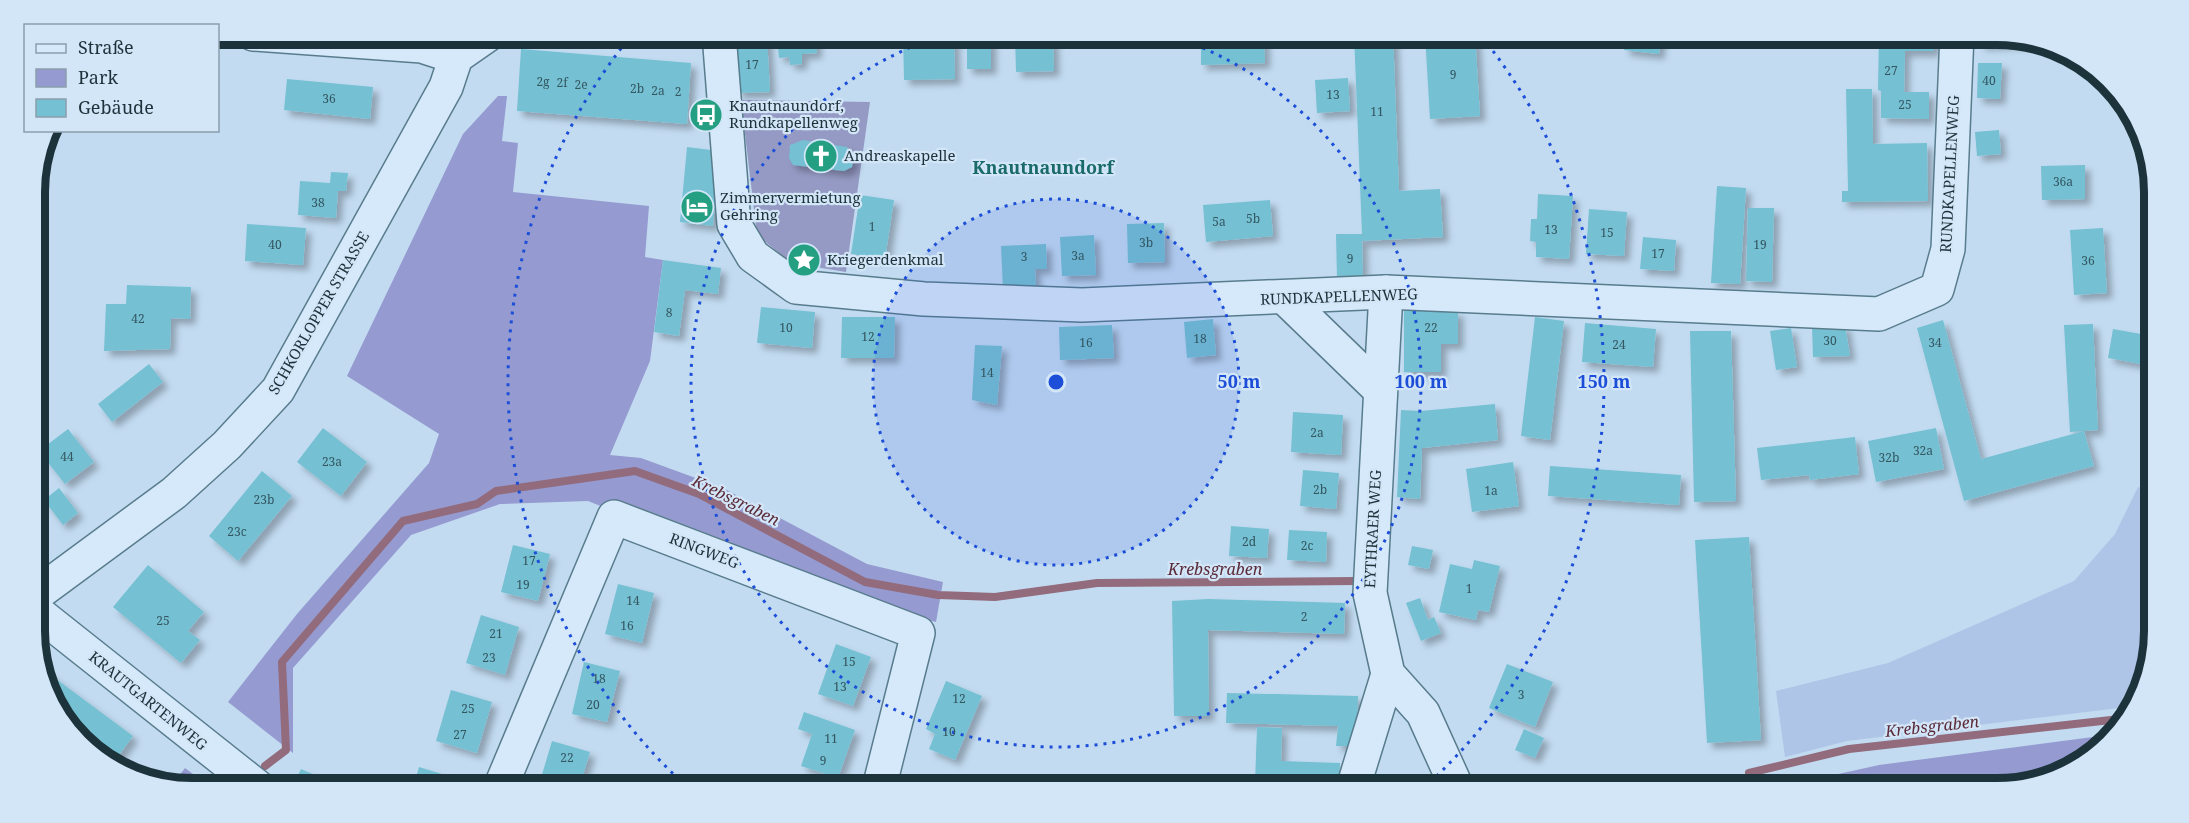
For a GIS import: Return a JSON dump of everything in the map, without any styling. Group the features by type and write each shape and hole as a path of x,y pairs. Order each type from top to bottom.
{"street":[{"path":"408,45 422,46 456,57 473,45"},
{"name":"RUNDKAPELLENWEG","path":"720,45 734,224 753,256 796,287 924,299 1082,305 1386,292 1879,314 1937,288 1948,249 1957,45"},
{"name":"SCHKORLOPPER STRASSE","path":"45,588 174,493 227,445 279,390 446,87 456,57"},
{"name":"EYTHRAER WEG","path":"1386,292 1370,593 1388,674 1423,713 1452,778"},
{"path":"1285,298 1380,390"},
{"name":"RINGWEG","path":"504,778 614,517 918,633 882,778"},
{"name":"KRAUTGARTENWEG","path":"45,618 245,778"},
{"path":"1356,778 1388,674"}],"shaded area":[{"path":"741,100 870,102 846,272 791,263 757,235"},
{"path":"2138,487 2144,489 2144,641 2136,679 2122,708 1847,741 1785,757 1776,691 1888,663 2074,581 2115,534"}],"green space":[{"path":"498,96 507,96 502,141 518,143 513,192 649,206 645,257 663,260 650,361 610,455 641,458 723,488 867,564 943,582 936,622 857,603 728,554 732,543 648,511 643,523 588,501 500,504 411,535 293,668 293,753 228,702 297,614 429,463 439,434 347,376 463,134"},
{"path":"2100,736 2087,748 2054,767 2007,778 1820,778 1879,765"},
{"path":"185,768 198,778 192,778 178,777"}],"building":[{"path":"734,45 767,45 770,92 737,93"},
{"path":"778,45 816,45 817,53 802,54 802,64 790,65 789,57 779,58"},
{"path":"903,45 954,45 955,79 904,80"},
{"path":"967,45 991,45 991,69 967,69"},
{"path":"1015,45 1053,45 1054,71 1016,72"},
{"path":"1201,45 1264,45 1265,63 1201,65"},
{"path":"1354,45 1393,45 1399,191 1440,189 1443,237 1362,241 1363,278 1337,279 1336,234 1362,234"},
{"path":"1426,45 1476,45 1480,116 1430,119"},
{"path":"1625,45 1660,45 1659,54 1624,50"},
{"path":"1879,45 1934,45 1934,51 1905,51 1904,92 1929,92 1929,119 1881,118 1881,91 1878,90"},
{"path":"521,49 691,63 687,124 517,111"},
{"path":"1978,63 2002,63 2000,99 1977,98"},
{"path":"1348,78 1350,111 1317,113 1315,80"},
{"path":"287,79 373,87 370,119 284,110"},
{"path":"1846,89 1872,89 1873,144 1927,143 1928,201 1842,202 1842,191 1848,191"},
{"path":"1999,130 2001,154 1977,156 1975,132"},
{"name":"Andreaskapelle","path":"803,140 847,147 854,154 852,167 844,171 793,165 789,158 790,145"},
{"path":"687,147 719,151 713,226 680,222"},
{"path":"2085,165 2085,199 2042,200 2041,166"},
{"path":"331,172 348,173 346,191 338,191 336,218 298,215 300,181 330,183"},
{"path":"1717,186 1746,188 1740,284 1711,283"},
{"path":"1538,194 1573,196 1569,259 1536,257 1536,242 1530,241 1531,219 1537,219"},
{"path":"860,195 894,200 885,259 851,254"},
{"path":"1270,200 1273,236 1206,242 1203,205"},
{"path":"1748,208 1774,208 1772,282 1746,281"},
{"path":"1589,209 1627,212 1624,256 1586,254"},
{"path":"1164,223 1165,262 1128,263 1127,224"},
{"path":"247,224 306,228 303,265 245,261"},
{"path":"2103,228 2107,293 2074,295 2070,230"},
{"path":"1094,235 1096,275 1062,276 1060,237"},
{"path":"1643,237 1676,240 1674,271 1640,269"},
{"path":"1046,244 1047,269 1035,269 1036,288 1003,289 1001,246"},
{"path":"663,260 721,268 718,294 685,290 679,336 654,332"},
{"path":"127,285 191,287 190,319 171,318 170,349 104,351 106,304 126,304"},
{"path":"761,307 815,312 812,348 757,343"},
{"path":"1404,311 1458,311 1458,344 1441,344 1441,372 1404,372"},
{"path":"842,317 895,317 894,358 841,358"},
{"path":"1535,317 1564,321 1550,440 1521,436"},
{"path":"1213,319 1216,355 1187,358 1184,322"},
{"path":"1943,320 1981,459 2084,431 2094,466 1964,501 1917,328"},
{"path":"1585,323 1656,329 1653,367 1582,362"},
{"path":"2093,324 2098,430 2070,432 2064,325"},
{"path":"1112,325 1114,358 1060,360 1059,327"},
{"path":"1845,325 1850,356 1813,357 1812,326"},
{"path":"1791,328 1797,367 1776,370 1770,331"},
{"path":"2113,329 2144,335 2144,365 2108,358"},
{"path":"1690,331 1731,331 1736,501 1694,502"},
{"path":"975,345 1002,346 997,405 972,400"},
{"path":"149,364 163,382 112,422 98,404"},
{"path":"1495,404 1498,440 1422,448 1420,499 1397,497 1401,410 1421,411"},
{"path":"1293,412 1343,415 1341,455 1291,452"},
{"path":"323,428 367,462 341,496 297,462"},
{"path":"1936,428 1944,469 1876,482 1868,441"},
{"path":"68,429 94,462 65,484 45,459 45,446"},
{"path":"1855,437 1859,474 1810,480 1809,475 1761,480 1757,448"},
{"path":"1513,462 1519,506 1472,512 1466,469"},
{"path":"1550,466 1681,475 1679,505 1548,496"},
{"path":"1303,470 1339,473 1336,509 1300,506"},
{"path":"262,471 292,496 238,561 209,536"},
{"path":"59,488 78,513 63,525 45,499"},
{"path":"1231,526 1269,529 1267,558 1229,556"},
{"path":"1289,530 1327,532 1326,562 1287,560"},
{"path":"1749,537 1761,740 1707,743 1695,540"},
{"path":"513,545 550,554 538,601 501,592"},
{"path":"1412,546 1433,550 1429,569 1408,565"},
{"path":"1474,560 1500,566 1489,612 1478,610 1476,620 1439,612 1450,564 1472,569"},
{"path":"148,565 204,612 188,631 200,640 181,663 113,607"},
{"path":"618,584 654,593 642,643 605,634"},
{"path":"1420,598 1428,620 1434,617 1441,633 1421,641 1406,603"},
{"path":"1208,599 1345,603 1344,634 1208,630 1209,716 1174,716 1172,601"},
{"path":"481,615 519,627 505,675 466,663"},
{"path":"836,644 871,657 853,706 818,694"},
{"path":"584,662 620,671 607,722 572,714"},
{"path":"1507,664 1553,682 1535,727 1489,708"},
{"path":"52,676 133,736 117,757 95,742 70,713"},
{"path":"946,681 982,696 955,760 929,749 935,734 926,729"},
{"path":"451,690 492,702 477,753 436,741"},
{"path":"1227,693 1358,696 1357,726 1352,746 1336,746 1338,726 1226,723"},
{"path":"804,712 855,730 838,778 801,766 812,734 798,729"},
{"path":"1257,727 1282,728 1281,761 1340,763 1339,778 1255,778"},
{"path":"1524,729 1544,738 1535,758 1515,750"},
{"path":"552,741 590,752 582,778 541,778"},
{"path":"419,767 455,778 416,778"},
{"path":"301,769 322,778 297,778"}],"waterway":[{"name":"Krebsgraben","path":"265,766 286,750 282,662 403,521 477,504 496,491 635,471 699,494 865,582 938,595 995,597 1097,583 1355,581"},
{"name":"Krebsgraben","path":"1749,773 1849,749 2115,720"}],"place":[{"name":"Knautnaundorf, Rundkapellenweg","path":"706,115"},
{"name":"Andreaskapelle","path":"821,156"},
{"name":"Zimmervermietung Gehring","path":"697,207"},
{"name":"Kriegerdenkmal","path":"804,260"}],"district":[{"name":"Knautnaundorf","path":"1043,168"}]}
